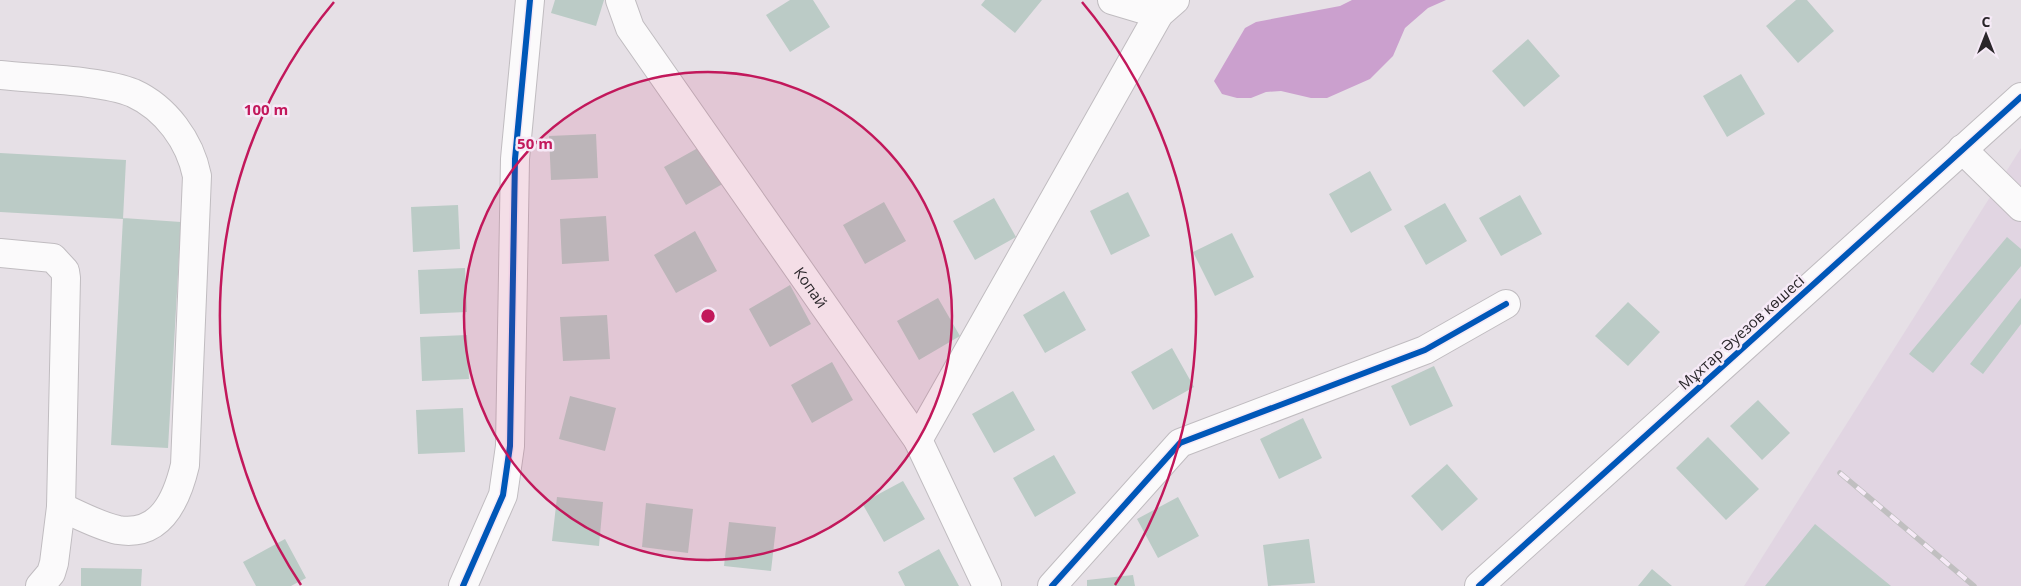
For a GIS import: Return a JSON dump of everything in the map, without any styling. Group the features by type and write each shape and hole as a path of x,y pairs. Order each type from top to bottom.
{"street":[{"path":"463,586 503,495 510,446 515,159 530,0"},
{"name":"Копай","path":"620,0 630,28 918,440 986,586"},
{"path":"918,440 1167,7 1112,0"},
{"path":"0,76 111,86 134,94 154,106 178,131 189,147 197,176 185,466 178,492 171,506 160,519 132,530 118,530 61,507"},
{"name":"Мұхтар Әуезов көшесі","path":"1479,586 2021,97"},
{"path":"1962,150 2021,207"},
{"path":"0,254 53,258 65,270 61,507 54,563 51,573 40,586"},
{"path":"1052,586 1180,443 1426,350 1506,304"}],"shaded area":[{"path":"1352,0 1446,0 1428,8 1405,28 1393,56 1370,79 1327,98 1311,98 1281,91 1266,92 1251,98 1237,98 1222,94 1214,81 1245,28 1256,22 1340,6"},
{"path":"2021,148 2021,586 1744,586"}],"building":[{"path":"555,0 604,0 596,26 551,13"},
{"path":"790,0 813,0 830,27 790,52 766,15"},
{"path":"985,0 1042,0 1015,33 981,5"},
{"path":"1796,0 1807,0 1834,31 1798,63 1766,26"},
{"path":"1528,39 1560,76 1524,107 1492,71"},
{"path":"1741,74 1765,114 1727,137 1703,96"},
{"path":"596,134 598,178 551,180 549,136"},
{"path":"705,144 726,182 686,205 664,167"},
{"path":"0,153 126,160 123,219 0,212"},
{"path":"1370,171 1392,210 1351,233 1329,194"},
{"path":"1128,192 1150,236 1111,255 1090,211"},
{"path":"1520,195 1542,234 1501,256 1479,218"},
{"path":"994,198 1016,237 975,260 953,221"},
{"path":"884,202 906,241 865,264 843,225"},
{"path":"1445,203 1467,241 1426,265 1404,226"},
{"path":"458,205 460,249 413,252 411,207"},
{"path":"606,216 609,261 562,264 560,219"},
{"path":"123,218 181,222 168,448 111,445"},
{"path":"695,231 717,271 676,293 654,255"},
{"path":"1232,233 1254,277 1215,296 1193,252"},
{"path":"2007,237 2021,249 2021,266 1933,373 1909,354"},
{"path":"465,268 467,312 420,314 418,270"},
{"path":"790,285 811,324 770,347 749,309"},
{"path":"1064,291 1086,330 1045,353 1023,315"},
{"path":"938,298 960,336 919,360 897,321"},
{"path":"2021,298 2021,324 1983,374 1970,364"},
{"path":"1628,302 1660,332 1628,366 1595,336"},
{"path":"607,315 610,359 563,361 560,317"},
{"path":"467,335 469,379 422,381 420,337"},
{"path":"1172,348 1194,387 1153,410 1131,372"},
{"path":"832,362 853,400 812,423 791,385"},
{"path":"1434,366 1453,406 1410,426 1391,386"},
{"path":"1013,391 1035,430 994,453 972,414"},
{"path":"570,396 616,408 605,451 559,439"},
{"path":"1758,400 1790,433 1762,460 1730,426"},
{"path":"463,408 465,452 418,454 416,410"},
{"path":"1303,418 1322,458 1279,479 1260,439"},
{"path":"1708,437 1759,489 1726,520 1676,468"},
{"path":"1054,455 1076,493 1035,517 1013,478"},
{"path":"1447,464 1478,499 1442,531 1411,496"},
{"path":"903,481 925,519 884,542 862,503"},
{"path":"557,497 603,502 599,546 552,541"},
{"path":"1178,497 1199,536 1158,558 1137,519"},
{"path":"646,503 693,509 688,553 642,547"},
{"path":"729,522 776,527 771,571 724,566"},
{"path":"1815,524 1891,586 1765,586"},
{"path":"285,539 306,578 291,586 256,586 243,562"},
{"path":"1309,539 1315,583 1268,586 1263,545"},
{"path":"939,549 959,586 905,586 898,572"},
{"path":"81,568 142,569 141,586 81,586"},
{"path":"1652,569 1672,586 1638,586"},
{"path":"1133,575 1135,586 1087,586 1087,580"}],"railway":[{"path":"1840,473 1974,586"}],"cycle path":[{"path":"463,586 503,495 510,446 515,159 530,0"},
{"path":"1479,586 2021,97"},
{"path":"1052,586 1180,443 1425,350 1506,304"}]}
